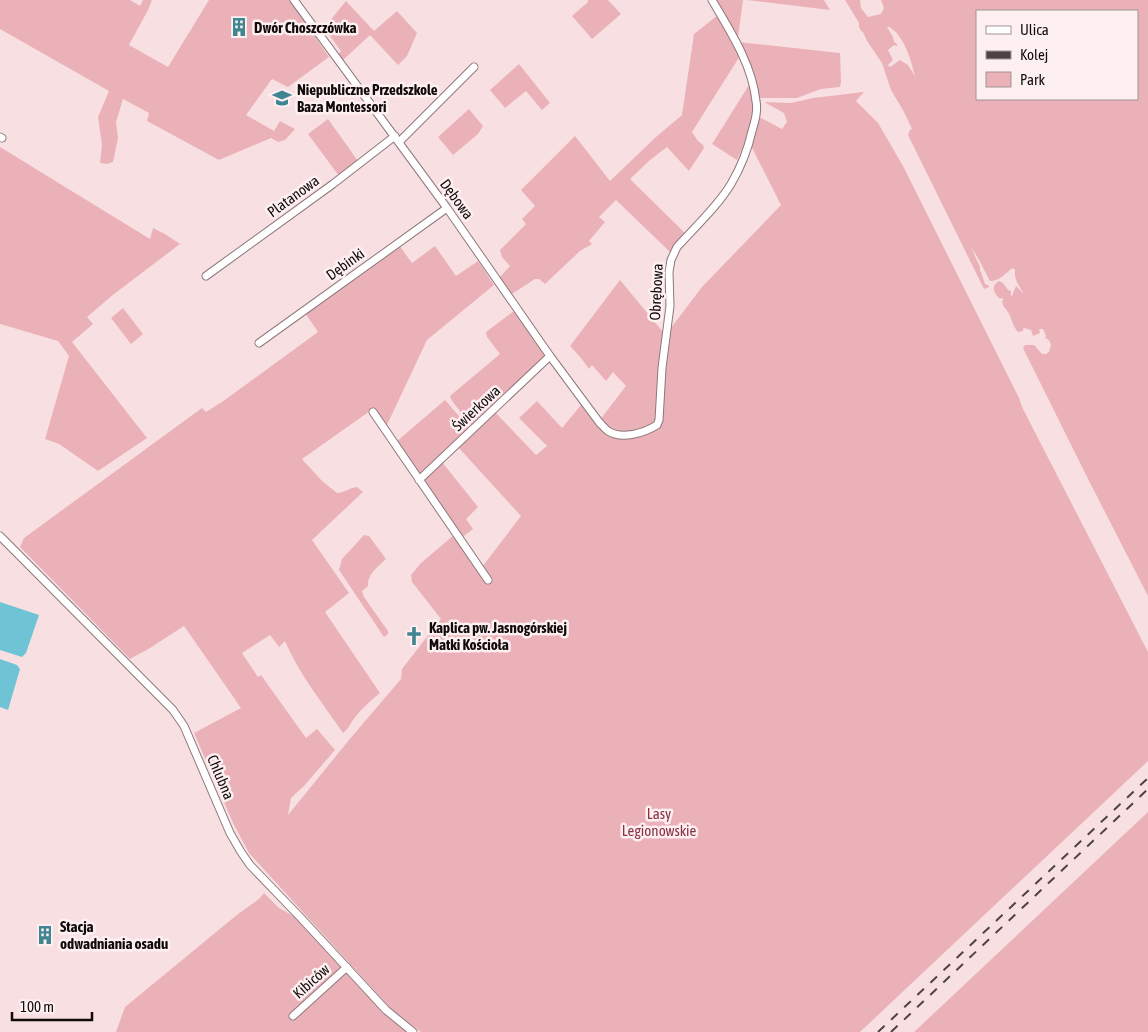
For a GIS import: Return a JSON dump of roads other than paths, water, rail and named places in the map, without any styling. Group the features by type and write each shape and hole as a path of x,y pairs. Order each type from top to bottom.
{"street":[{"name":"Dębowa","path":"294,0 447,208 550,356 595,416"},
{"name":"Obrębowa","path":"595,416 609,432 618,434 630,435 657,425 659,420 662,368 669,320 669,272 673,254 730,185 749,146 757,107 751,77 743,56 712,0"},
{"name":"Platanowa","path":"206,276 397,139 474,67"},
{"name":"Dębinki","path":"259,343 447,208"},
{"name":"Świerkowa","path":"419,480 550,356"},
{"path":"373,412 488,580"},
{"name":"Chlubna","path":"0,536 173,710 184,726 233,840 250,865 386,1010 414,1032"},
{"name":"Kibiców","path":"293,1016 347,967"}],"water":[{"path":"0,602 39,615 26,653 22,657 0,650"},
{"path":"0,659 17,665 20,669 8,710 0,707"}],"railway":[{"path":"878,1032 1148,778"},
{"path":"891,1032 1148,789"}],"place":[{"name":"Dwór Choszczówka","path":"239,27"},
{"name":"Niepubliczne Przedszkole Baza Montessori","path":"282,98"},
{"name":"Kaplica pw. Jasnogórskiej Matki Kościoła","path":"414,636"},
{"name":"Stacja odwadniania osadu","path":"45,935"}],"park label":[{"name":"Lasy Legionowskie","path":"659,822"}]}
